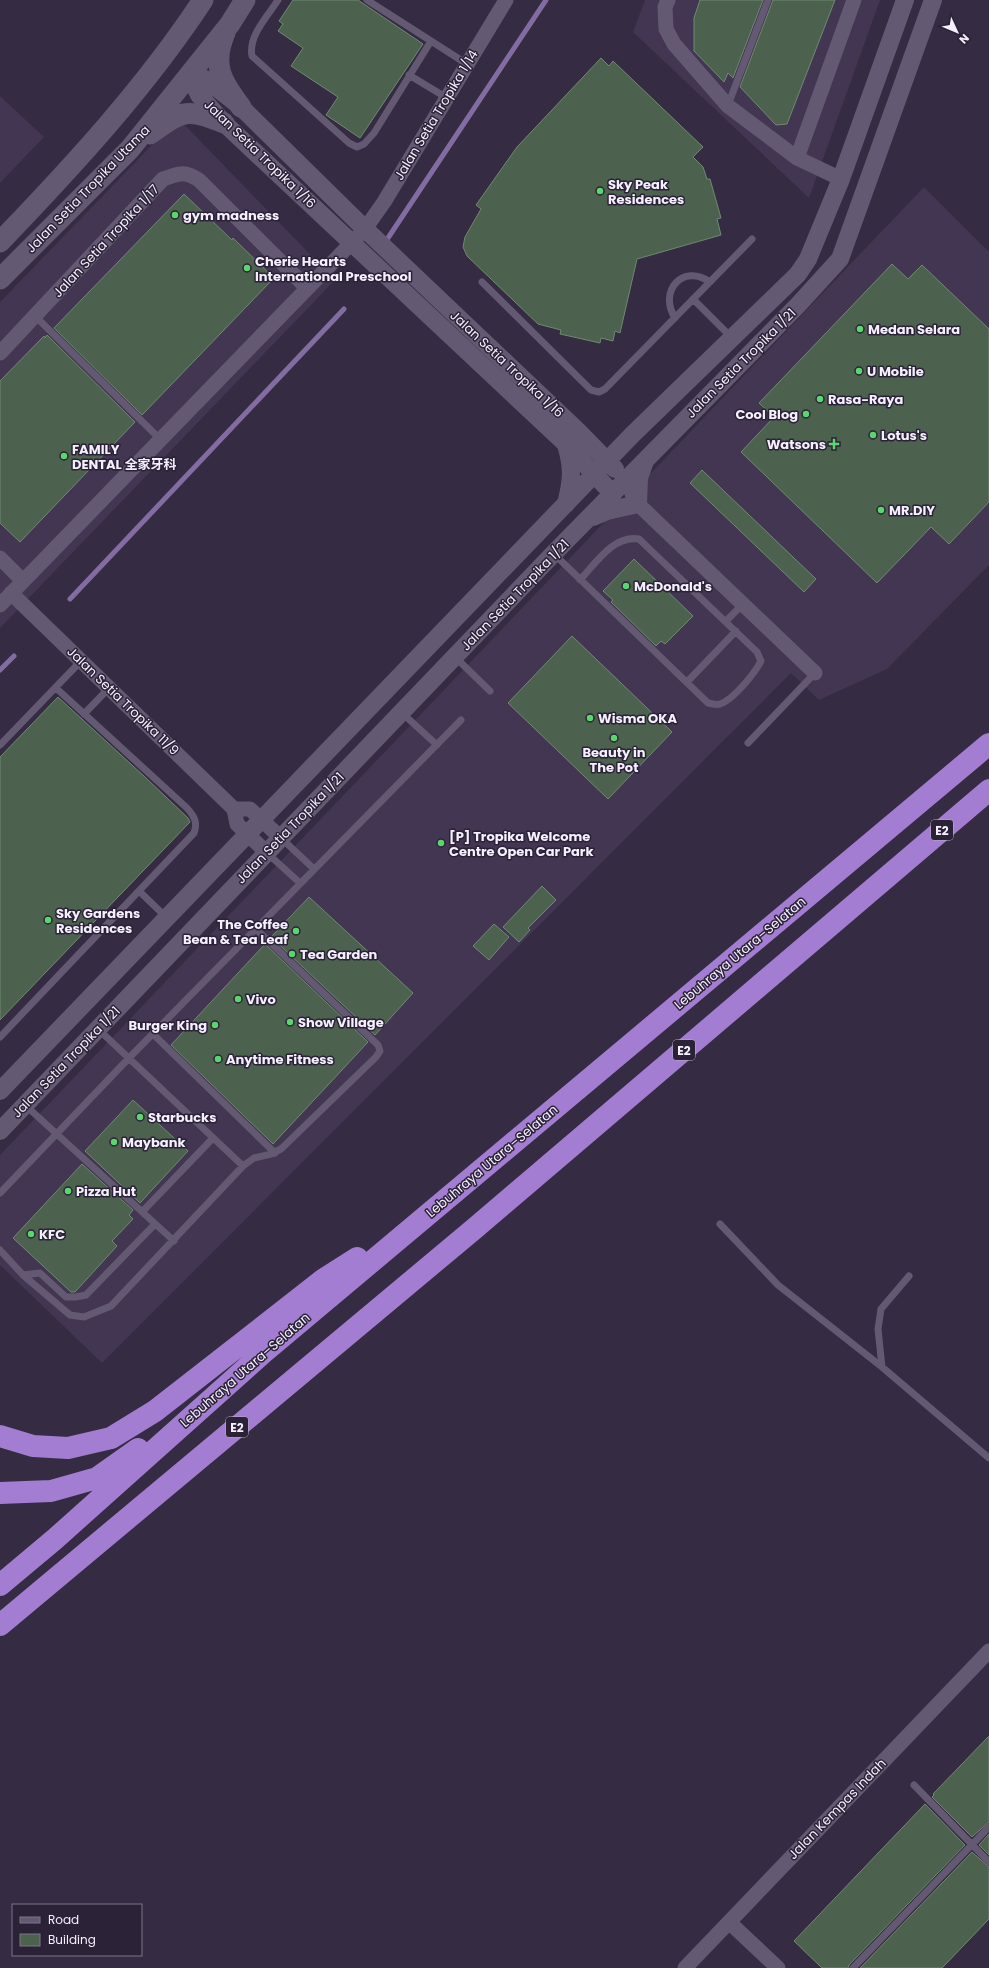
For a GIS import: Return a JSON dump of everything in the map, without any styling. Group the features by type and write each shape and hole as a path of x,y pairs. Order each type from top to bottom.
{"highway":[{"name":"Lebuhraya Utara–Selatan","path":"0,1585 55,1539 264,1352 989,744"},
{"name":"E2","path":"0,1625 474,1229 989,790"},
{"path":"894,870 989,804"},
{"path":"0,1436 33,1446 68,1448 111,1438 155,1411 324,1279 444,1200"},
{"path":"0,1493 51,1491 97,1478 264,1352"}],"main road":[{"name":"Jalan Setia Tropika Utama","path":"0,242 130,99 164,58 204,0"},
{"name":"Jalan Setia Tropika Utama","path":"0,279 130,149 230,24 245,0"},
{"path":"130,99 171,75 189,74 184,58 190,20"},
{"path":"230,24 219,52 219,67 224,83 241,107"},
{"path":"130,149 171,119 184,113 199,114 224,123"}],"street":[{"name":"Jalan Setia Tropika 1/14","path":"0,605 306,288 365,229 384,202 506,0"},
{"path":"668,0 665,7 666,29 674,44 728,106 797,158 841,179"},
{"path":"797,158 854,0"},
{"name":"Jalan Setia Tropika 1/21","path":"0,1092 632,435 798,274 808,259 841,179 906,0"},
{"name":"Jalan Setia Tropika 1/21","path":"0,1131 625,480 798,305 840,259 933,0"},
{"name":"Jalan Setia Tropika 1/16","path":"189,74 205,79 241,107 365,229 579,432 625,480"},
{"name":"Jalan Setia Tropika 1/16","path":"189,74 199,94 224,123 566,444 613,494"},
{"name":"Jalan Setia Tropika 1/17","path":"0,353 163,180 179,174 188,173 198,180 306,288"},
{"path":"579,432 601,441 613,441 632,435"},
{"path":"565,504 570,488 572,465 566,444"},
{"path":"638,504 639,478 646,459"},
{"path":"625,480 638,504 816,673"},
{"path":"613,494 638,504"},
{"path":"587,521 607,511 638,504"},
{"path":"0,558 23,581"},
{"name":"Jalan Setia Tropika 11/9","path":"11,593 234,809"},
{"path":"267,853 237,824 234,809 250,809 281,838"},
{"name":"Jalan Kempas Indah","path":"685,1968 989,1651"},
{"path":"729,1922 778,1968"}],"lane":[{"path":"278,0 254,37 251,44 252,56 349,143 356,147 369,140 431,41"},
{"path":"367,0 467,64"},
{"path":"728,106 768,0"},
{"path":"410,75 447,98"},
{"path":"482,282 591,390 599,392 605,390 752,239"},
{"path":"675,318 670,311 668,300 672,288 677,282 692,276 700,276 710,282"},
{"path":"693,299 732,338"},
{"path":"35,316 160,439"},
{"path":"554,554 580,580 708,703 720,705 730,699 756,670 761,661 757,652 639,539 632,538 618,542 580,580"},
{"path":"726,621 743,604"},
{"path":"687,682 736,631"},
{"path":"455,657 490,691"},
{"path":"0,746 81,661"},
{"path":"748,743 816,673"},
{"path":"0,1037 194,833 196,821 187,808 56,688"},
{"path":"84,714 109,688"},
{"path":"402,712 438,745"},
{"path":"0,1193 152,1034 461,720"},
{"path":"281,838 314,869"},
{"path":"267,853 300,883"},
{"path":"139,891 167,918"},
{"path":"0,1250 23,1275 70,1315 84,1317 110,1306 174,1241 243,1166 254,1158 281,1149 370,1063 380,1051 378,1045 256,928"},
{"path":"98,1029 243,1166"},
{"path":"152,1034 275,1152"},
{"path":"25,1105 174,1241"},
{"path":"142,1212 213,1138"},
{"path":"23,1275 40,1273 66,1297 76,1298 86,1295 155,1224"},
{"path":"720,1224 778,1285 882,1367 989,1458"},
{"path":"882,1367 878,1329 880,1309 909,1276"},
{"path":"914,1785 989,1862"},
{"path":"853,1968 989,1827"}],"shaded area":[{"path":"645,0 880,0 809,198 633,32"},
{"path":"0,96 44,137 0,183"},
{"path":"178,118 335,280 0,628 0,302"},
{"path":"924,187 989,252 989,565 887,669 819,700 791,673 102,1363 0,1265 0,1155"}],"building":[{"path":"293,0 358,0 423,44 360,138 326,115 338,97 291,66 303,48 278,31 283,24 279,21"},
{"path":"700,0 763,0 733,78 728,73 724,82 694,51 694,18"},
{"path":"773,0 835,0 787,124 776,125 740,87"},
{"name":"Sky Peak Residences","path":"601,58 609,66 613,61 703,147 693,157 703,167 707,179 710,179 721,218 717,219 721,235 637,259 620,333 615,331 613,341 601,338 600,343 560,334 561,330 538,324 467,256 463,247 465,237 481,209 476,205 517,147"},
{"path":"184,194 232,240 233,238 274,278 142,415 54,328"},
{"name":"Lotus's","path":"892,264 908,279 922,265 989,329 989,502 949,544 931,527 877,583 741,452 774,417 759,403"},
{"path":"47,335 135,422 20,542 0,523 0,381 44,336 45,338"},
{"path":"702,470 816,579 804,592 690,483"},
{"path":"634,559 693,616 665,644 661,641 656,646 611,602 613,600 603,591"},
{"name":"Wisma OKA","path":"572,636 672,732 608,799 508,703"},
{"name":"Sky Gardens Residences","path":"58,697 145,777 188,818 190,822 0,1020 0,757"},
{"path":"542,886 556,900 528,928 530,930 519,942 503,927"},
{"path":"309,897 413,993 375,1035 271,937"},
{"path":"494,924 509,937 489,960 473,946"},
{"name":"Show Village","path":"265,944 368,1042 273,1144 171,1045"},
{"path":"133,1100 188,1151 140,1203 85,1151"},
{"path":"82,1164 133,1210 129,1215 133,1219 112,1241 117,1246 75,1292 71,1292 13,1238"},
{"path":"989,1736 989,1822 972,1837 932,1797 934,1795 933,1794"},
{"path":"925,1804 965,1845 849,1965 848,1968 822,1968 794,1941"},
{"path":"989,1834 989,1855 979,1845"},
{"path":"972,1852 989,1867 989,1919 942,1968 860,1968"}],"waterway":[{"path":"386,241 546,0"},
{"path":"70,599 344,309"},
{"path":"0,670 14,656"}],"place":[{"name":"Sky Peak Residences","path":"600,191"},
{"name":"gym madness","path":"175,215"},
{"name":"Cherie Hearts International Preschool","path":"247,268"},
{"name":"Medan Selara","path":"860,329"},
{"name":"U Mobile","path":"859,371"},
{"name":"Rasa-Raya","path":"820,399"},
{"name":"Cool Blog","path":"806,414"},
{"name":"Lotus's","path":"873,435"},
{"name":"Watsons","path":"834,444"},
{"name":"FAMILY DENTAL 全家牙科","path":"64,456"},
{"name":"MR.DIY","path":"881,510"},
{"name":"McDonald's","path":"626,586"},
{"name":"Wisma OKA","path":"590,718"},
{"name":"Beauty in The Pot","path":"614,738"},
{"name":"[P] Tropika Welcome Centre Open Car Park","path":"441,843"},
{"name":"Sky Gardens Residences","path":"48,920"},
{"name":"The Coffee Bean & Tea Leaf","path":"296,931"},
{"name":"Tea Garden","path":"292,954"},
{"name":"Vivo","path":"238,999"},
{"name":"Show Village","path":"290,1022"},
{"name":"Burger King","path":"215,1025"},
{"name":"Anytime Fitness","path":"218,1059"},
{"name":"Starbucks","path":"140,1117"},
{"name":"Maybank","path":"114,1142"},
{"name":"Pizza Hut","path":"68,1191"},
{"name":"KFC","path":"31,1234"}]}
